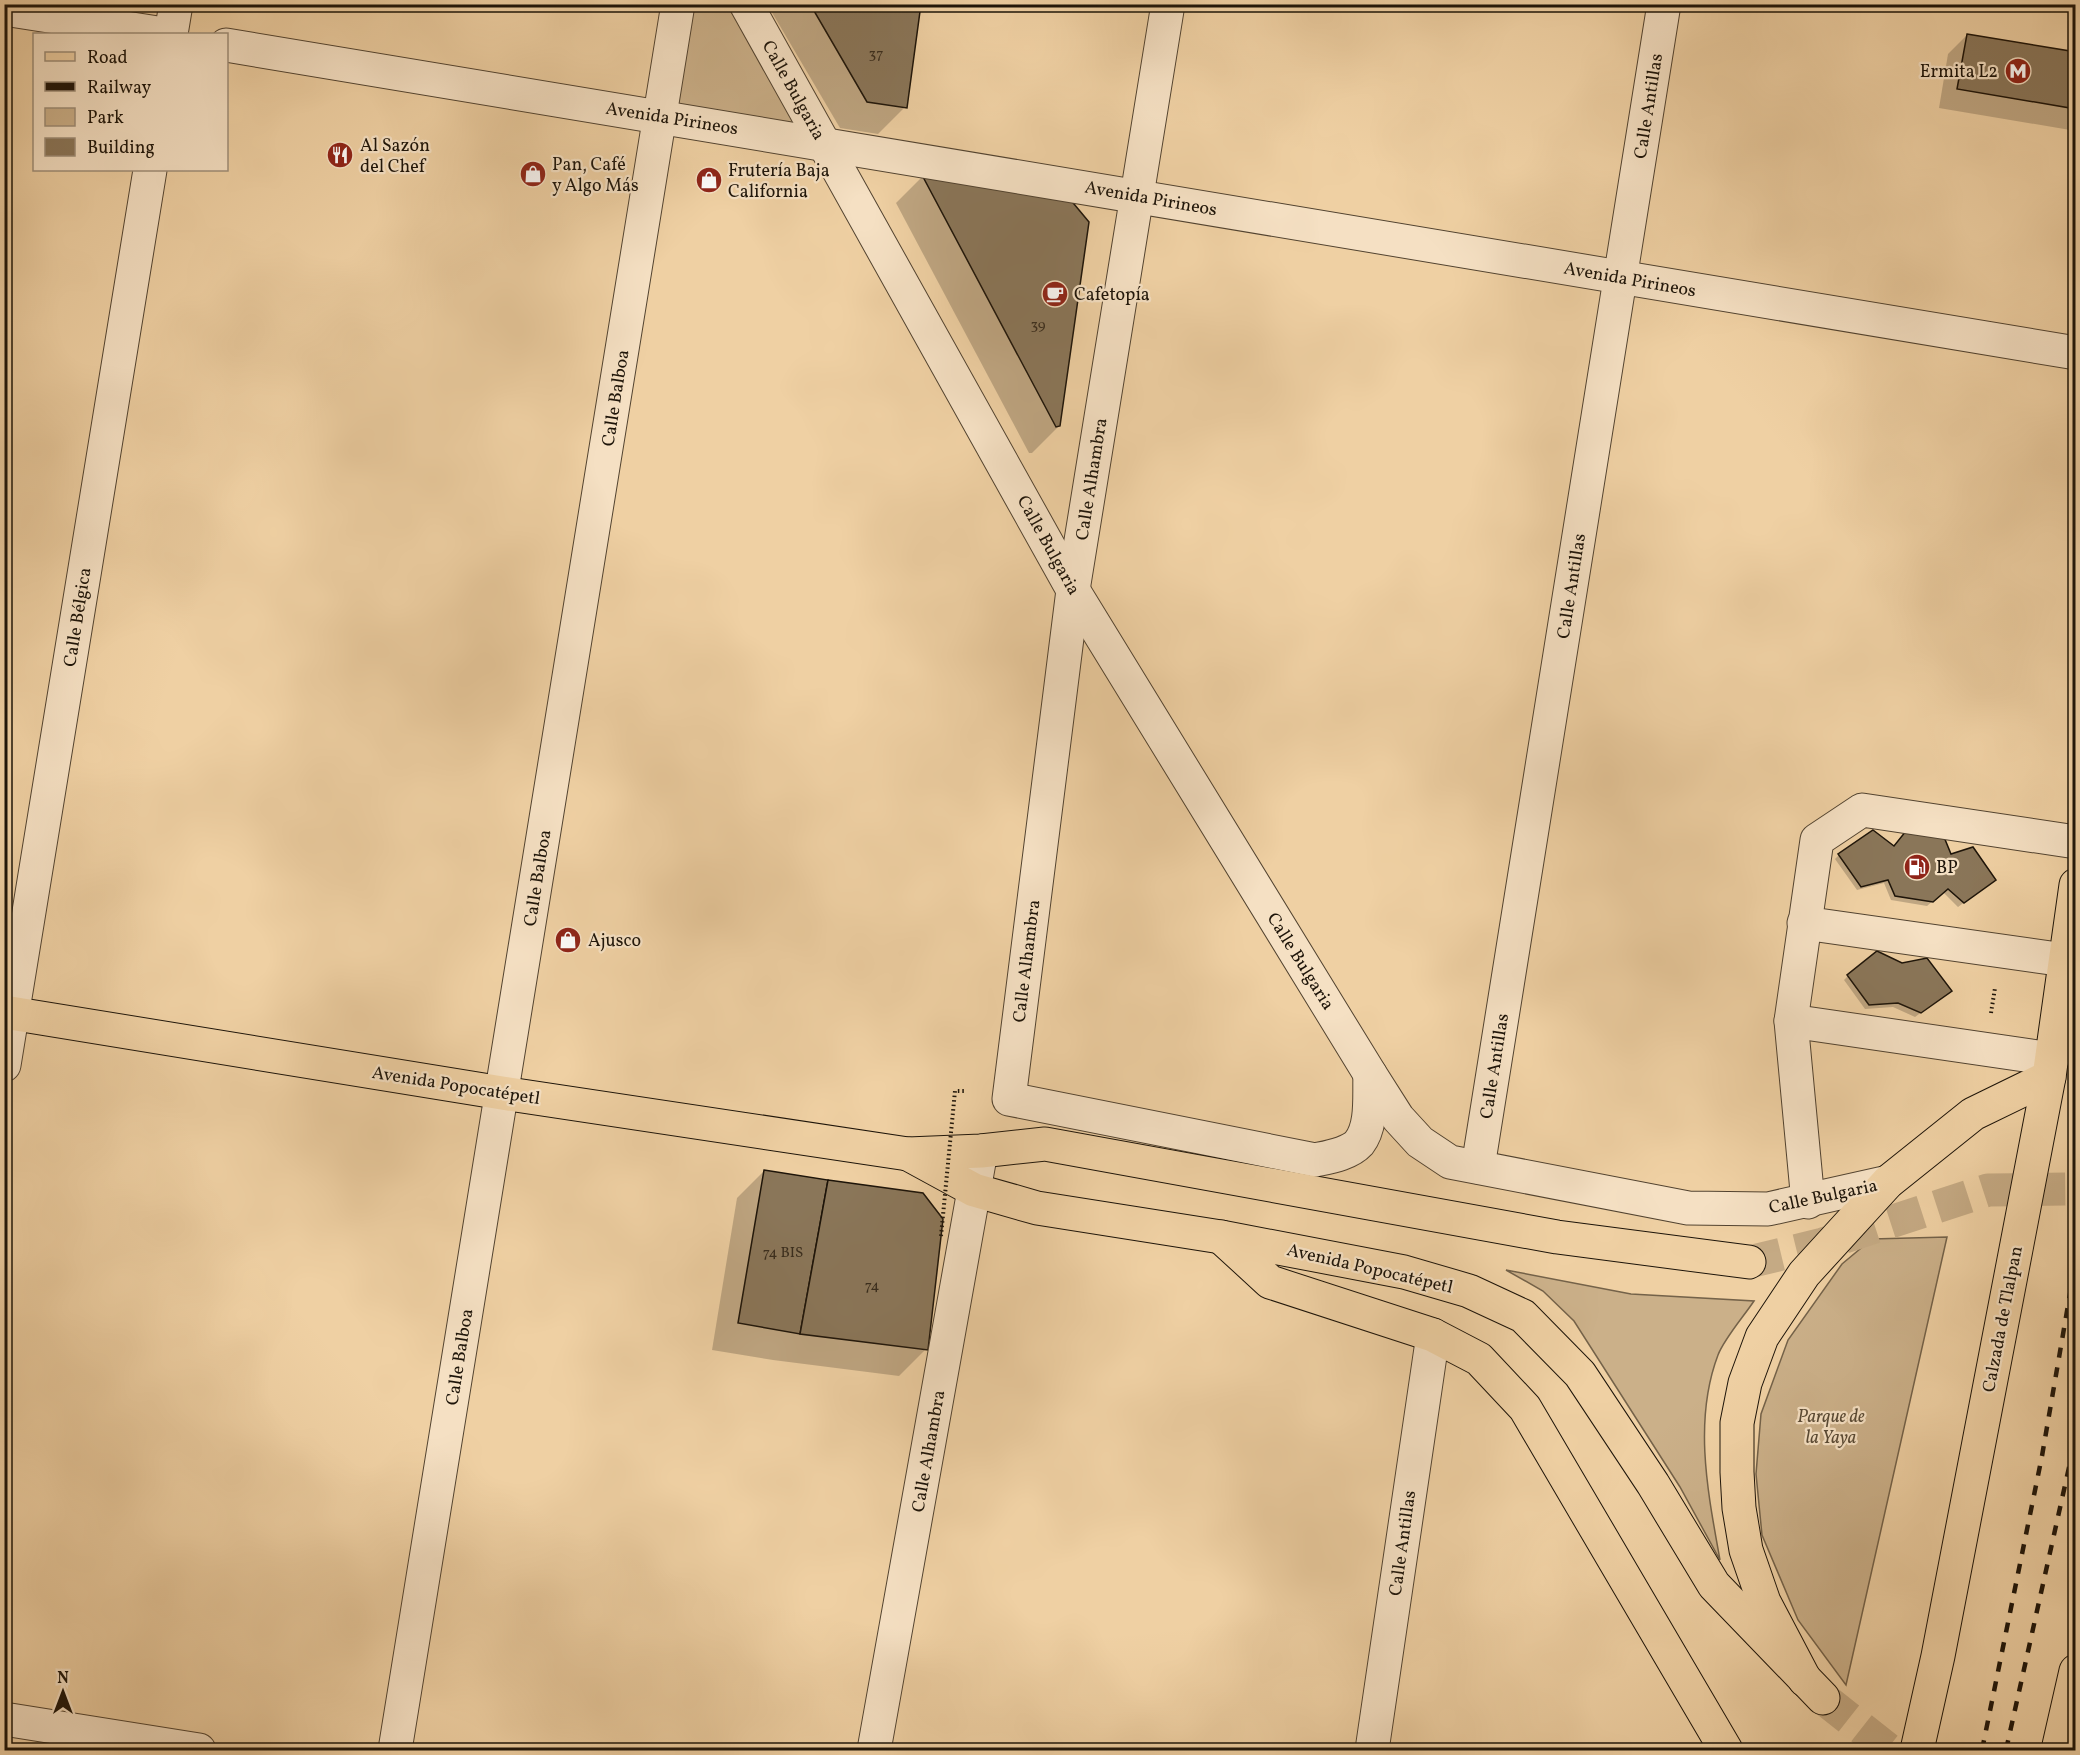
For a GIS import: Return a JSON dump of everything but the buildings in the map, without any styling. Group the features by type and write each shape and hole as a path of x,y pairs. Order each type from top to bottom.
{"main road":[{"name":"Calzada de Tlalpan","path":"1917,1750 1938,1656 2050,1068 2076,885"},
{"name":"Avenida Popocatépetl","path":"9,1013 502,1093 908,1154 981,1151 1045,1144 1557,1237 1749,1262"},
{"path":"1888,1182 1973,1114 2050,1068"},
{"name":"Avenida Popocatépetl","path":"908,1154 974,1190 1036,1208 1221,1237 1404,1272 1470,1291 1523,1316 1580,1374 1653,1485 1714,1584 1814,1689 1764,1602 1746,1550 1739,1508 1737,1423 1745,1383 1762,1337 1804,1274 1888,1182"},
{"path":"1221,1237 1270,1282 1433,1335 1479,1359 1525,1408 1726,1750"},
{"path":"2058,1750 2076,1671"}],"street":[{"path":"171,33 176,4"},
{"name":"Calle Balboa","path":"395,1750 678,4"},
{"name":"Calle Bulgaria","path":"746,4 1073,590 1370,1074 1398,1118 1420,1142 1450,1162 1688,1208 1768,1209 1808,1202 1888,1182"},
{"name":"Calle Alhambra","path":"1167,4 1073,590 1009,1099 1315,1160 1340,1154 1358,1144 1368,1121 1370,1074"},
{"name":"Calle Antillas","path":"1478,1167 1664,4"},
{"path":"4,9 158,33"},
{"name":"Avenida Pirineos","path":"228,45 2076,352"},
{"name":"Calle Bélgica","path":"4,1065 9,1013 150,171"},
{"path":"1808,1202 1791,1021 1817,840 1862,810 2076,842"},
{"path":"1804,923 2065,960"},
{"path":"1791,1021 2050,1068"},
{"name":"Calle Alhambra","path":"874,1750 981,1151"},
{"name":"Calle Antillas","path":"1372,1750 1433,1335"},
{"path":"4,1719 199,1750"}],"path":[{"path":"1989,1023 1995,988"},
{"path":"941,1236 955,1091 965,1091"}],"green space":[{"path":"678,5 745,5 822,143 661,111"},
{"name":"Parque de la Yaya","path":"1947,1237 1846,1685 1798,1620 1762,1535 1756,1474 1761,1414 1788,1340 1842,1264 1872,1239"},
{"path":"1506,1270 1631,1294 1754,1301 1729,1335 1718,1355 1710,1380 1706,1405 1705,1457 1720,1560 1680,1487 1574,1321 1543,1291"}],"tunnel":[{"path":"1749,1262 1823,1244 1988,1190 2076,1189"},
{"path":"1823,1698 1889,1750"}],"railway":[{"path":"1982,1750 2042,1456 2076,1259"},
{"path":"2006,1750 2076,1436"}],"place":[{"name":"Ermita L2","path":"2018,71"},
{"name":"Al Sazón del Chef","path":"340,155"},
{"name":"Pan, Café y Algo Más","path":"533,174"},
{"name":"Frutería Baja California","path":"709,180"},
{"name":"Cafetopía","path":"1055,294"},
{"name":"BP","path":"1917,867"},
{"name":"Ajusco","path":"568,940"}]}
